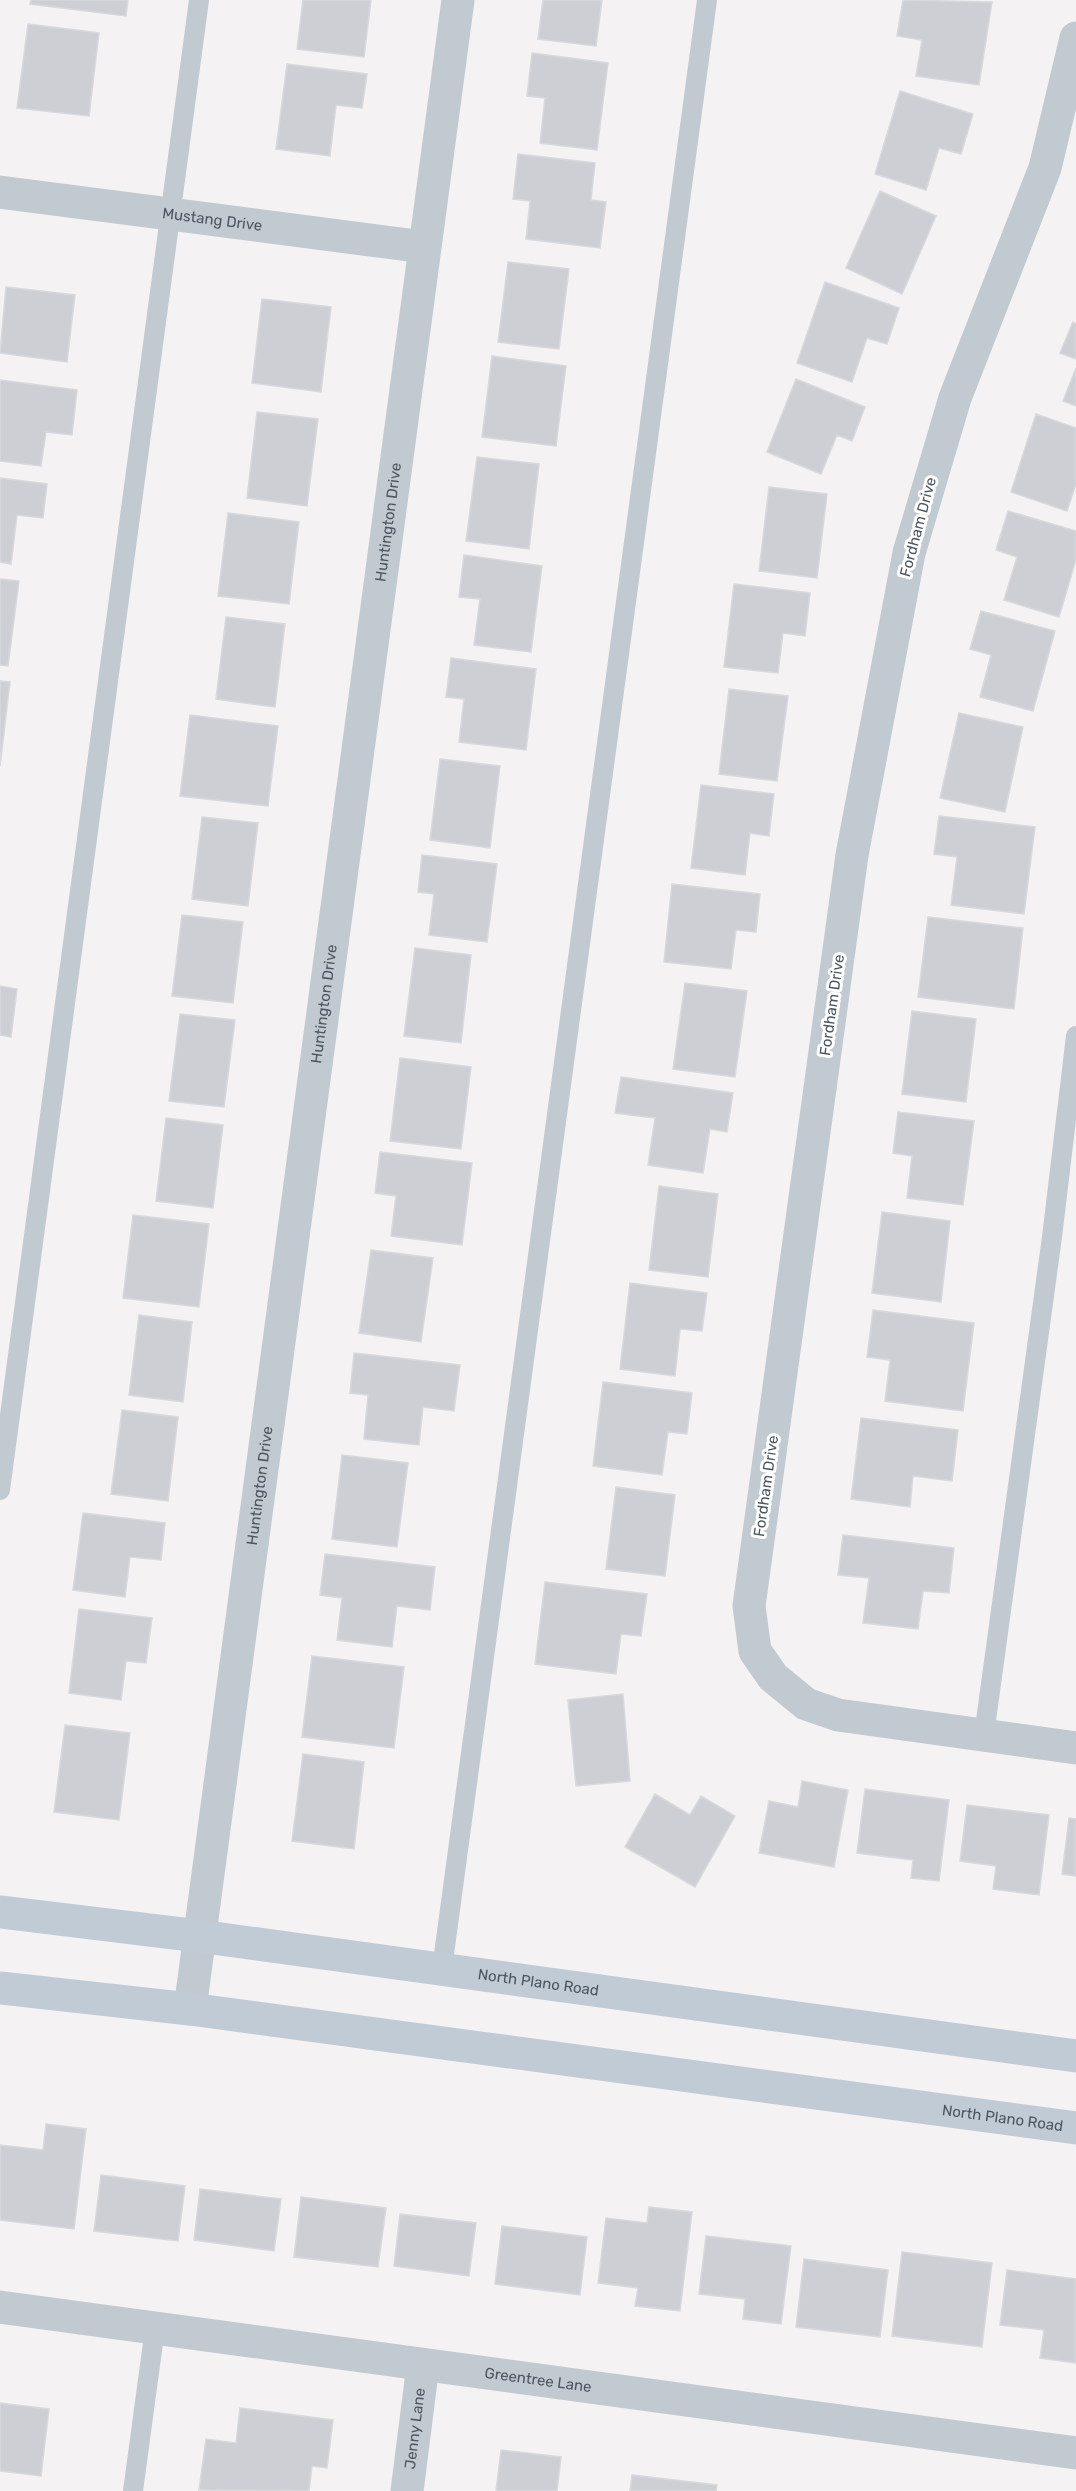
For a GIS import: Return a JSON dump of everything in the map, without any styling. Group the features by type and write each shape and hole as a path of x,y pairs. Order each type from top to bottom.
{"main road":[{"name":"North Plano Road","path":"0,1912 199,1936 1076,2056"},
{"name":"North Plano Road","path":"0,1988 190,2009 1076,2128"}],"street":[{"name":"Huntington Drive","path":"190,2009 458,0"},
{"name":"Fordham Drive","path":"1076,38 1045,168 955,398 909,553 852,855 749,1606 755,1651 772,1677 806,1704 838,1715 1076,1748"},
{"name":"Mustang Drive","path":"0,192 424,247"},
{"name":"Greentree Lane","path":"0,2307 1076,2453"},
{"name":"Jenny Lane","path":"407,2491 423,2365"}],"lane":[{"path":"0,1490 199,0"},
{"path":"442,1969 707,0"},
{"path":"984,1736 1052,1237 1076,1036"},
{"path":"133,2491 155,2328"}],"building":[{"path":"31,0 128,0 126,16 30,4"},
{"path":"303,0 371,0 364,57 297,49"},
{"path":"543,0 602,0 596,46 538,39"},
{"path":"903,0 992,2 979,85 916,76 922,40 897,36"},
{"path":"28,24 99,33 89,116 17,108"},
{"path":"532,53 608,63 597,150 540,143 545,98 527,96"},
{"path":"287,64 367,74 362,108 336,105 330,156 276,149"},
{"path":"900,91 973,114 961,154 939,148 926,190 875,174"},
{"path":"518,154 595,163 591,200 606,202 600,248 526,239 530,201 513,199"},
{"path":"880,191 936,216 902,294 846,268"},
{"path":"508,262 569,269 559,349 498,342"},
{"path":"825,282 899,308 887,344 867,338 852,382 797,363"},
{"path":"6,287 75,295 67,362 0,353"},
{"path":"262,299 331,307 321,392 252,383"},
{"path":"1073,322 1076,324 1076,359 1060,353"},
{"path":"492,356 566,366 556,446 482,437"},
{"path":"1076,368 1076,406 1063,401"},
{"path":"796,379 865,407 852,441 837,435 821,474 767,452"},
{"path":"0,380 77,390 72,435 46,432 41,466 0,461"},
{"path":"257,412 318,419 307,506 247,498"},
{"path":"1036,414 1076,428 1076,484 1067,511 1011,492"},
{"path":"477,457 539,464 529,549 466,541"},
{"path":"0,478 47,484 43,518 17,515 11,564 0,562"},
{"path":"769,487 827,494 817,578 759,571"},
{"path":"1008,511 1076,531 1076,560 1059,617 1004,600 1017,557 996,550"},
{"path":"228,513 299,522 289,604 218,596"},
{"path":"464,555 542,566 531,652 474,645 480,599 459,597"},
{"path":"0,579 19,581 8,666 0,665"},
{"path":"734,584 810,593 805,636 783,633 778,673 724,667"},
{"path":"981,611 1055,631 1033,711 980,697 991,655 970,649"},
{"path":"226,617 285,624 275,707 216,699"},
{"path":"451,658 536,669 526,750 459,742 464,699 446,697"},
{"path":"0,681 10,682 0,766"},
{"path":"729,689 788,696 777,781 719,774"},
{"path":"959,713 1023,727 1005,812 940,798"},
{"path":"190,715 278,726 268,806 180,796"},
{"path":"440,759 500,766 490,848 430,840"},
{"path":"701,785 774,794 769,836 750,833 745,875 691,868"},
{"path":"939,816 1035,827 1024,914 951,905 957,857 934,854"},
{"path":"202,817 258,823 248,906 192,899"},
{"path":"422,855 497,864 487,942 429,935 434,894 418,892"},
{"path":"672,884 760,894 756,932 736,930 731,969 664,962"},
{"path":"182,915 243,922 233,1003 172,996"},
{"path":"928,917 1023,928 1014,1009 918,997"},
{"path":"415,948 471,955 461,1043 404,1036"},
{"path":"685,983 747,991 735,1077 673,1069"},
{"path":"0,986 17,989 11,1037 0,1035"},
{"path":"912,1011 976,1019 966,1102 902,1094"},
{"path":"180,1014 235,1020 224,1107 169,1101"},
{"path":"400,1058 471,1067 461,1149 390,1141"},
{"path":"621,1077 733,1093 727,1132 710,1129 703,1173 648,1165 655,1118 615,1113"},
{"path":"898,1112 974,1121 963,1205 907,1198 912,1156 893,1153"},
{"path":"166,1118 223,1125 213,1208 156,1201"},
{"path":"380,1152 472,1163 462,1245 391,1236 396,1196 375,1193"},
{"path":"659,1186 718,1194 708,1277 649,1270"},
{"path":"882,1212 950,1221 941,1302 872,1293"},
{"path":"133,1215 209,1224 199,1307 123,1298"},
{"path":"371,1250 433,1258 421,1342 359,1333"},
{"path":"630,1283 707,1293 702,1331 680,1329 675,1376 620,1369"},
{"path":"873,1310 974,1323 963,1411 885,1401 890,1360 867,1357"},
{"path":"139,1315 192,1322 183,1402 129,1395"},
{"path":"354,1353 460,1365 454,1411 423,1407 419,1445 364,1439 368,1395 350,1393"},
{"path":"603,1382 692,1393 687,1434 668,1432 662,1475 593,1466"},
{"path":"122,1410 178,1417 168,1501 111,1494"},
{"path":"861,1418 958,1430 952,1481 913,1476 910,1507 851,1499"},
{"path":"342,1455 408,1463 397,1547 332,1539"},
{"path":"616,1487 675,1495 665,1576 606,1569"},
{"path":"83,1513 165,1523 161,1560 130,1557 125,1597 73,1590"},
{"path":"843,1535 954,1548 949,1593 923,1591 918,1629 863,1623 869,1578 838,1575"},
{"path":"325,1554 435,1567 430,1610 397,1606 392,1647 337,1640 342,1598 320,1595"},
{"path":"545,1582 647,1594 641,1636 621,1634 616,1674 535,1664"},
{"path":"79,1609 152,1618 146,1663 126,1661 121,1700 69,1693"},
{"path":"312,1656 404,1667 394,1748 302,1737"},
{"path":"623,1694 630,1781 576,1786 568,1700"},
{"path":"65,1725 130,1733 119,1820 54,1812"},
{"path":"303,1754 364,1762 354,1849 292,1841"},
{"path":"802,1781 848,1790 834,1867 759,1853 769,1801 798,1807"},
{"path":"865,1789 949,1800 939,1881 911,1878 913,1860 857,1853"},
{"path":"655,1794 690,1815 701,1796 735,1816 695,1887 625,1847"},
{"path":"967,1805 1049,1815 1039,1895 993,1889 996,1866 960,1861"},
{"path":"1069,1818 1076,1819 1076,1876 1062,1874"},
{"path":"46,2124 86,2129 74,2229 0,2220 0,2145 43,2150"},
{"path":"101,2175 185,2186 178,2241 94,2231"},
{"path":"200,2189 281,2199 274,2251 194,2240"},
{"path":"301,2197 386,2208 378,2267 294,2257"},
{"path":"649,2207 692,2212 680,2311 635,2306 638,2288 598,2283 606,2218 647,2223"},
{"path":"400,2214 476,2223 469,2276 394,2266"},
{"path":"502,2226 587,2237 580,2295 495,2284"},
{"path":"706,2236 791,2246 781,2324 743,2319 745,2299 699,2294"},
{"path":"902,2252 992,2263 982,2347 892,2336"},
{"path":"804,2259 888,2270 880,2337 796,2327"},
{"path":"1007,2270 1076,2279 1076,2363 1040,2358 1044,2330 1000,2325"},
{"path":"0,2403 49,2409 41,2476 0,2471"},
{"path":"240,2408 333,2420 327,2468 312,2466 309,2491 199,2490 206,2439 236,2443"},
{"path":"501,2450 561,2457 557,2491 496,2491"},
{"path":"632,2475 717,2485 716,2491 630,2491"}]}
